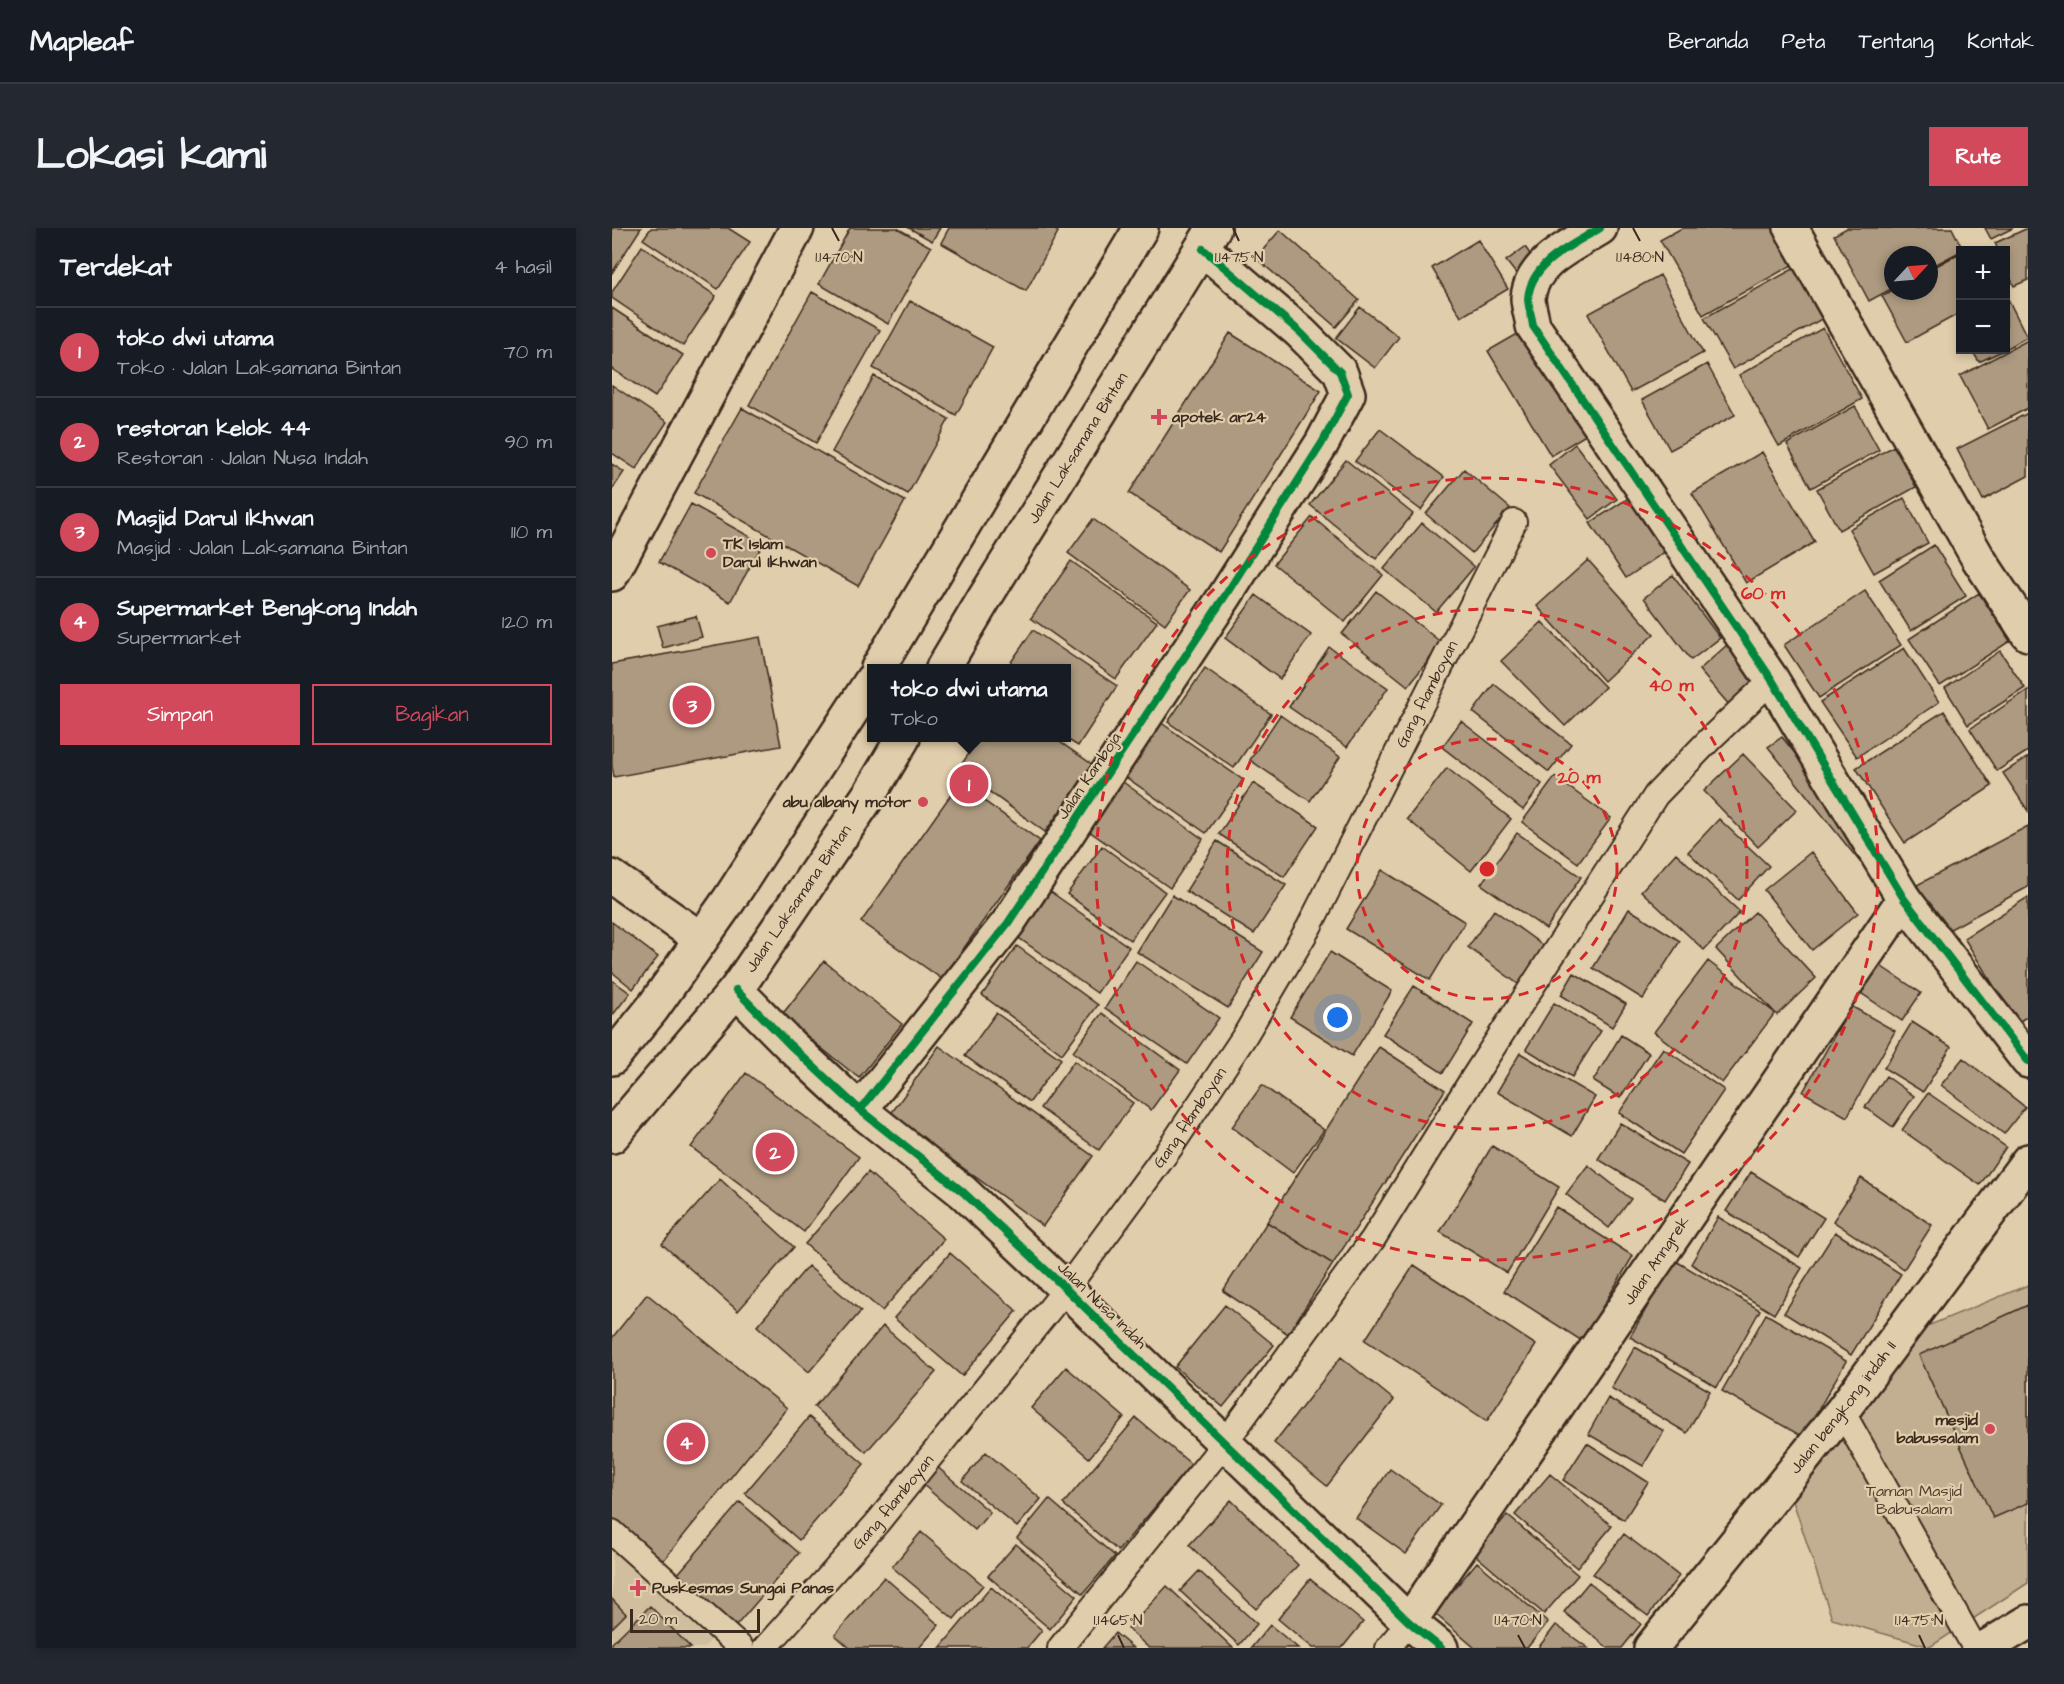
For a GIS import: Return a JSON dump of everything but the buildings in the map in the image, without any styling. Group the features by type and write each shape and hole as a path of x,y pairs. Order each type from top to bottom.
{"street":[{"path":"612,574 797,228"},
{"path":"881,664 1141,228"},
{"path":"1600,228 1554,257 1534,275 1528,298 1533,326 1772,680 1904,899 2028,1061"},
{"path":"1791,228 1978,558 2028,634"},
{"name":"Jalan Kamboja","path":"860,1110 1008,923 1218,606 1322,443 1348,394 1340,372 1208,238"},
{"name":"Jalan Laksamana Bintan","path":"946,664 1208,238"},
{"path":"612,1058 652,1009 735,891 867,688"},
{"name":"Jalan Laksamana Bintan","path":"612,1136 736,990 871,792 901,742"},
{"path":"612,877 701,939"},
{"name":"Jalan Anngrek","path":"1409,1622 1904,899"},
{"name":"Jalan Nusa Indah","path":"736,990 790,1045 860,1110 963,1192 1409,1622 1441,1648"},
{"name":"Jalan bengkong indah II","path":"1651,1648 1842,1411 2028,1161"},
{"path":"1985,1648 2028,1622"}],"lane":[{"name":"Gang flamboyan","path":"765,1648 877,1523 1066,1289 1176,1138 1244,1037 1309,927 1514,522"},
{"path":"1060,1648 1224,1444 1373,1239 1473,1078 1656,795 1772,680"},
{"path":"1842,1411 1975,1648"},
{"path":"612,1532 741,1648"},
{"path":"1388,1648 1409,1622"}],"shaded area":[{"name":"Puskesmas Sungai Panas","path":"612,1544 717,1632 704,1648 612,1648"}],"green space":[{"name":"Taman Masjid Babusalam","path":"2028,1285 2028,1583 1930,1647 1832,1619 1786,1480 1883,1344"}],"cycle path":[{"path":"1600,228 1555,256 1537,274 1528,298 1533,326 1772,680 1904,899 2028,1061"},
{"path":"860,1110 1008,923 1225,596 1322,443 1348,394 1340,372 1300,332 1203,249"},
{"path":"736,990 790,1045 860,1110 963,1192 1409,1622 1441,1648"}],"place":[{"name":"apotek ar24","path":"1159,417"},
{"name":"TK Islam Darul Ikhwan","path":"711,553"},
{"name":"Masjid Darul Ikhwan","path":"692,705"},
{"name":"toko dwi utama","path":"969,784"},
{"name":"abu albany motor","path":"923,802"},
{"name":"restoran kelok 44","path":"775,1152"},
{"name":"mesjid babussalam","path":"1990,1429"},
{"name":"Supermarket Bengkong Indah","path":"686,1442"},
{"name":"Puskesmas Sungai Panas","path":"638,1588"}]}
